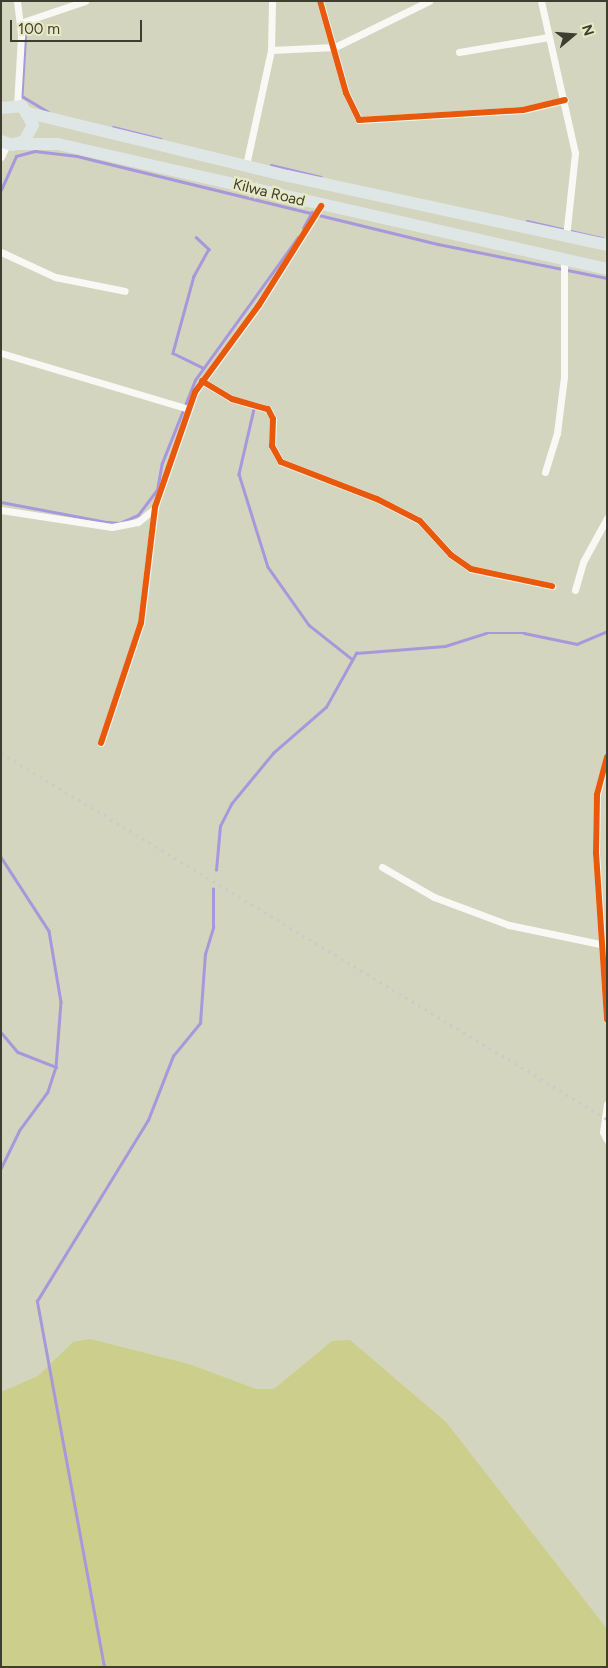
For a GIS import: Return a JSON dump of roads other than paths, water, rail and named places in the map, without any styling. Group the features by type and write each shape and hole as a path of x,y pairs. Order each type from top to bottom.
{"highway":[{"path":"8,105 29,113 32,132 9,143"},
{"name":"Kilwa Road","path":"29,113 246,165 607,245"},
{"name":"Kilwa Road","path":"9,143 58,144 321,206 607,269"}],"street":[{"path":"8,105 20,23 17,1"},
{"path":"20,23 85,1"},
{"path":"246,165 271,50 272,1"},
{"path":"320,1 335,47 346,93 362,120 522,110 565,100"},
{"path":"271,50 335,47 429,1"},
{"path":"541,1 565,100 574,153 566,237"},
{"path":"459,52 549,37"},
{"path":"1,157 9,143"},
{"path":"101,743 141,623 155,507 189,409 202,381 259,305 321,206"},
{"path":"1,252 55,277 125,291"},
{"path":"545,472 557,433 564,377 564,261"},
{"path":"1,353 189,409"},
{"path":"202,381 232,399 268,409 273,419 272,446 281,462 378,499 420,521 451,556 471,569 552,586"},
{"path":"1,510 112,527 138,522 155,507"},
{"path":"575,590 584,562 607,518"},
{"path":"607,757 597,795 596,853 605,945 607,1020"},
{"path":"382,867 434,897 509,925 605,945"},
{"path":"607,1104 603,1132 607,1140"}],"waterway":[{"path":"26,30 22,96 49,112"},
{"path":"113,127 161,139"},
{"path":"1,190 16,156 35,151 77,156 438,244 607,278"},
{"path":"271,165 321,177"},
{"path":"303,228 312,212"},
{"path":"527,221 602,238"},
{"path":"196,237 209,249 194,276 173,353 204,368"},
{"path":"1,502 107,522 120,523 138,515 157,490 162,463 195,380 298,237"},
{"path":"254,409 239,474 268,567 309,625 352,659"},
{"path":"216,870 220,826 231,804 273,753 326,707 356,653 445,646 486,633 524,633 577,644 607,631"},
{"path":"1,857 49,931 61,1002 56,1067 48,1092 20,1130 1,1169"},
{"path":"104,1667 37,1301 148,1120 173,1056 200,1023 205,954 213,927 213,889"},
{"path":"1,1032 18,1052 56,1067"}],"railway":[{"path":"1,753 607,1119"}]}
